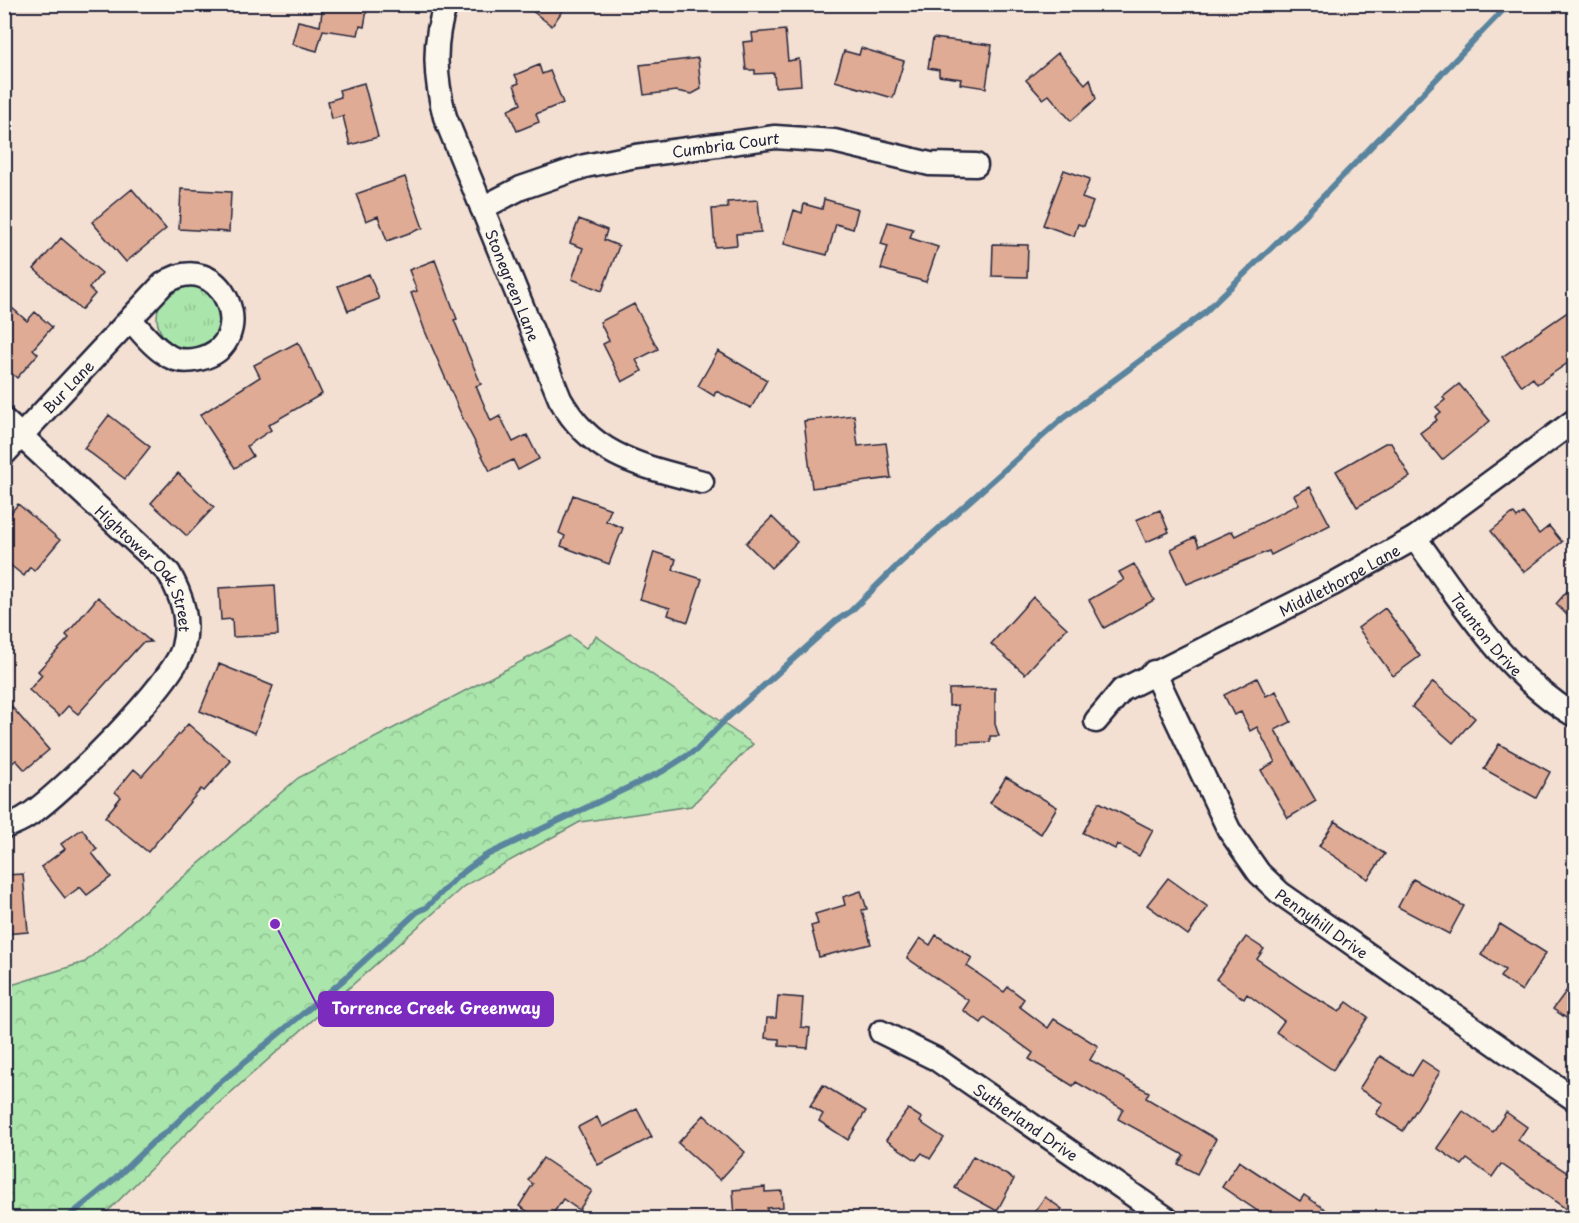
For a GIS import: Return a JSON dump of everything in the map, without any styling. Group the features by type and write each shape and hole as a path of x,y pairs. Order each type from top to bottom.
{"street":[{"name":"Stonegreen Lane","path":"446,4 436,50 438,92 445,117 569,415 585,434 602,448 645,466 702,482"},
{"name":"Cumbria Court","path":"482,208 521,188 585,166 636,156 775,138 834,141 930,164 976,165"},
{"name":"Bur Lane","path":"4,454 163,284 182,274 206,278 218,285 232,310 230,331 218,350 206,358 192,361 177,360 164,353 131,320"},
{"name":"Hightower Oak Street","path":"4,420 169,573 181,595 186,621 183,649 172,671 152,696 58,792 28,816 4,827"},
{"name":"Middlethorpe Lane","path":"1096,721 1122,690 1333,584 1415,538 1575,421"},
{"name":"Taunton Drive","path":"1415,538 1508,661 1536,689 1575,715"},
{"name":"Pennyhill Drive","path":"1154,672 1229,830 1259,873 1280,892 1575,1099"},
{"name":"Sutherland Drive","path":"881,1032 936,1059 1166,1218"}],"green space":[{"path":"189,285 207,291 215,299 221,317 215,335 207,343 189,349 171,343 163,335 157,317 163,299 171,291"},
{"path":"570,636 586,648 596,636 753,744 691,806 580,822 464,886 201,1119 101,1218 5,1218 5,987 85,962 298,778"}],"building":[{"path":"323,4 368,4 364,27 360,26 358,35 323,30 317,51 292,44 298,21 320,26"},
{"path":"523,4 567,4 552,26"},
{"path":"785,30 788,61 799,59 801,85 775,87 774,73 755,74 755,70 746,70 743,42 753,41 752,33"},
{"path":"933,38 992,45 986,88 960,84 961,79 939,76 939,70 928,68"},
{"path":"861,48 904,61 893,98 835,81 844,51 859,55"},
{"path":"1058,53 1085,84 1090,79 1096,99 1071,121 1049,95 1043,99 1026,80"},
{"path":"698,58 701,89 692,94 676,91 644,95 640,65"},
{"path":"539,65 542,74 550,71 563,103 536,114 539,122 517,131 508,110 521,104 514,85 519,83 515,75"},
{"path":"364,83 378,137 350,145 343,116 332,119 328,101 341,97 339,90"},
{"path":"1064,170 1090,179 1082,198 1093,202 1084,226 1078,224 1074,236 1043,225"},
{"path":"405,177 423,228 387,241 378,216 366,221 356,194"},
{"path":"132,189 166,229 126,262 92,222"},
{"path":"181,189 231,192 229,232 179,229"},
{"path":"824,199 858,209 853,229 836,224 827,255 784,244 794,210 802,213 804,204 822,209"},
{"path":"758,200 761,232 736,234 737,245 715,247 712,209 728,208 727,202"},
{"path":"579,219 607,230 604,240 619,246 602,291 572,279 583,248 570,243"},
{"path":"888,222 913,229 910,238 938,247 926,282 881,269 888,246 881,244"},
{"path":"61,238 102,273 89,288 95,294 81,310 34,269"},
{"path":"993,244 1028,245 1027,277 992,276"},
{"path":"435,260 457,319 454,320 481,384 476,386 491,421 500,416 513,442 527,435 539,459 518,470 513,460 490,471 464,421 425,331 411,293 417,291 409,270"},
{"path":"369,274 379,299 348,311 338,286"},
{"path":"4,301 27,321 35,312 52,327 33,349 38,354 17,378 4,367"},
{"path":"634,304 658,349 636,360 642,371 622,382 603,344 609,341 600,322"},
{"path":"1575,307 1575,358 1537,384 1533,378 1522,386 1502,357"},
{"path":"298,342 322,394 268,425 271,430 247,446 253,456 235,468 200,415 260,377 254,365"},
{"path":"718,351 767,380 751,408 716,391 714,396 698,386"},
{"path":"1459,384 1490,421 1442,460 1420,433 1437,420 1435,417 1441,412 1436,407 1445,400 1443,397"},
{"path":"109,415 150,447 125,479 84,448"},
{"path":"854,415 858,446 886,443 891,478 812,488 804,421"},
{"path":"1385,443 1391,443 1410,477 1357,507 1336,471"},
{"path":"178,473 214,507 187,536 151,503"},
{"path":"1310,487 1330,525 1271,555 1269,551 1187,584 1171,549 1195,537 1199,546 1232,531 1235,536 1299,504 1294,495"},
{"path":"573,495 611,509 606,521 623,528 609,564 561,546 565,536 559,533"},
{"path":"18,504 60,540 34,571 30,567 24,576 4,560 4,521"},
{"path":"1160,510 1169,532 1146,542 1136,520"},
{"path":"1513,513 1517,518 1523,513 1539,534 1549,526 1562,542 1524,572 1491,531"},
{"path":"772,517 797,542 771,568 746,543"},
{"path":"654,552 676,559 673,570 702,579 688,622 668,615 670,608 640,599"},
{"path":"1134,564 1154,600 1104,628 1089,600 1124,580 1119,572"},
{"path":"1575,582 1575,623 1556,604"},
{"path":"275,585 278,635 233,637 232,619 221,620 219,588"},
{"path":"98,597 151,642 142,643 78,714 68,706 59,716 29,690 42,675 38,671 69,638 66,635"},
{"path":"1033,597 1067,628 1025,674 991,644"},
{"path":"1385,608 1420,656 1393,676 1358,628"},
{"path":"219,664 273,686 255,733 200,711"},
{"path":"1257,678 1266,696 1276,691 1291,722 1275,730 1316,801 1288,818 1261,770 1275,762 1257,727 1250,731 1241,712 1234,715 1224,695"},
{"path":"1433,682 1475,718 1453,743 1412,707"},
{"path":"995,688 995,724 999,736 990,736 990,742 958,743 958,705 949,706 949,689"},
{"path":"4,698 49,750 25,770 16,760 4,770"},
{"path":"188,724 231,761 204,791 201,789 148,852 105,817 121,797 115,792 134,769 142,776"},
{"path":"1499,744 1550,772 1536,798 1484,769"},
{"path":"1006,777 1057,807 1041,834 990,803"},
{"path":"1099,802 1153,830 1139,856 1117,844 1115,849 1083,833"},
{"path":"1335,821 1385,854 1368,879 1319,846"},
{"path":"82,829 97,849 92,853 111,877 87,895 80,887 65,898 41,867 65,849 61,844"},
{"path":"23,874 28,932 4,934 4,875"},
{"path":"1168,878 1208,907 1188,935 1147,905"},
{"path":"1413,879 1464,906 1449,934 1398,907"},
{"path":"861,891 867,909 862,910 871,944 819,957 811,926 818,924 815,914 845,905 843,897"},
{"path":"1500,924 1546,953 1522,991 1500,977 1505,970 1481,955"},
{"path":"936,935 972,958 967,966 1004,992 1008,987 1024,999 1019,1006 1048,1028 1054,1019 1098,1046 1090,1060 1149,1092 1146,1098 1216,1139 1197,1174 1178,1164 1184,1155 1118,1119 1123,1109 1076,1082 1073,1086 1029,1059 1033,1053 985,1018 981,1023 963,1010 969,1001 907,958 920,938 930,945"},
{"path":"1246,937 1264,949 1257,959 1304,991 1339,1012 1347,1002 1368,1017 1333,1070 1276,1032 1284,1021 1247,994 1244,999 1216,979"},
{"path":"1575,979 1575,1024 1553,1009"},
{"path":"778,996 803,998 801,1027 810,1028 808,1048 779,1046 779,1039 765,1038 767,1018 776,1018"},
{"path":"1380,1056 1412,1076 1422,1060 1440,1072 1403,1131 1376,1114 1383,1103 1359,1089"},
{"path":"823,1085 866,1111 848,1140 819,1121 823,1114 810,1106"},
{"path":"637,1109 652,1137 598,1165 578,1127 597,1117 602,1127"},
{"path":"908,1109 922,1118 920,1122 944,1138 930,1159 922,1153 916,1160 886,1140"},
{"path":"1463,1111 1493,1132 1506,1112 1527,1127 1518,1140 1575,1178 1575,1215 1501,1164 1492,1177 1467,1159 1462,1165 1437,1148"},
{"path":"704,1115 745,1152 720,1180 678,1143"},
{"path":"973,1156 1014,1179 997,1211 955,1188"},
{"path":"543,1158 592,1191 579,1210 563,1199 550,1218 538,1218 519,1206 533,1184 528,1180"},
{"path":"1239,1161 1300,1201 1304,1195 1338,1218 1268,1218 1222,1187"},
{"path":"765,1187 765,1192 782,1191 783,1207 767,1208 767,1218 735,1218 733,1190"},
{"path":"1045,1197 1062,1209 1055,1218 1030,1218"}],"waterway":[{"path":"67,1218 116,1178 211,1090 341,982 417,912 427,907 457,877 485,856 663,771 696,750 725,720 836,621 851,611 900,563 1063,418 1203,314 1307,213 1509,4"}],"place":[{"name":"Torrence Creek Greenway","path":"275,924"}]}
